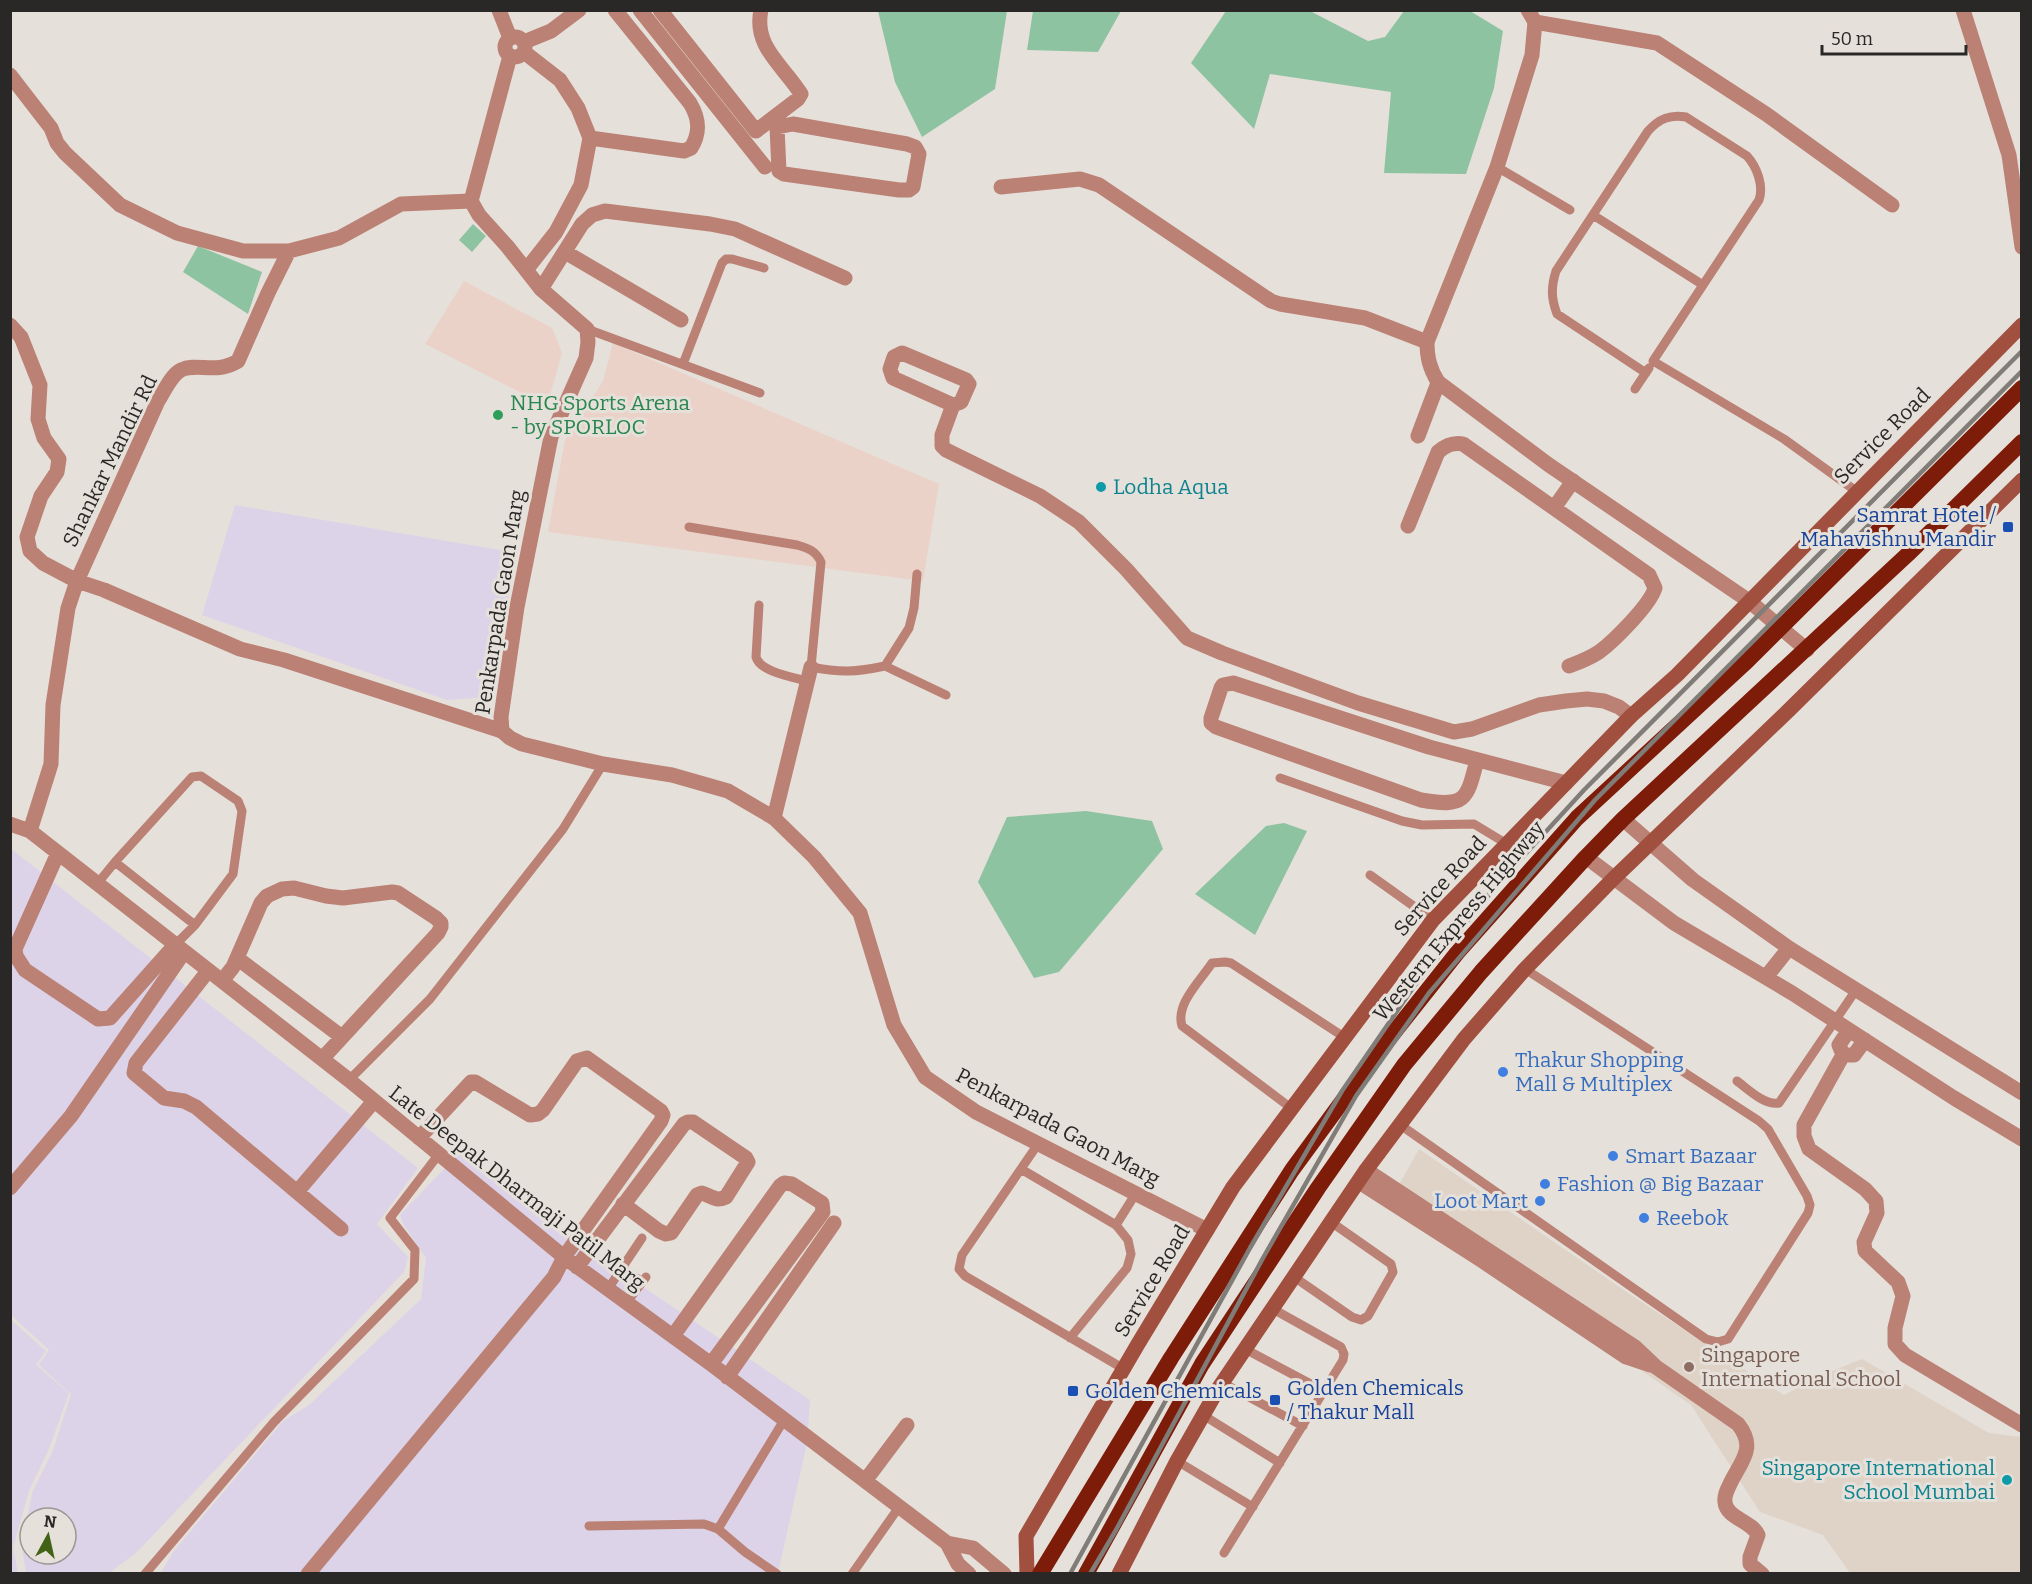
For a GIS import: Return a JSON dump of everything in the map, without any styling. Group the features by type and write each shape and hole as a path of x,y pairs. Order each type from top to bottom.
{"highway":[{"name":"Western Express Highway","path":"1040,1574 1171,1358 1285,1180 1380,1050 1457,953 1577,818 1747,661 2022,388"},
{"path":"1086,1574 1202,1364 1318,1188 1404,1065 1481,972 1623,819 1807,650 2022,442"}],"main road":[{"name":"Service Road","path":"1027,1574 1026,1536 1233,1187 1434,920 1630,716 1677,675 2022,325"},
{"path":"1119,1574 1177,1461 1223,1383 1362,1176 1464,1039 1525,969 1649,842 1789,710 2022,480"}],"street":[{"path":"499,10 517,47 560,80 579,108 590,138 581,185 556,232 526,270"},
{"path":"579,10 550,31 517,47 478,171 471,201 479,215 541,289 587,329"},
{"path":"590,138 684,150 691,148 698,125 697,115 690,104 615,10"},
{"path":"640,10 672,38 756,131"},
{"path":"660,10 672,38 705,93 765,167"},
{"path":"745,143 801,94 762,43 760,26 762,10"},
{"path":"1963,10 2010,155 2022,247"},
{"path":"1807,650 1749,601 1573,481 1438,383 1429,363 1426,342 1497,167 1532,55 1533,15 1657,43 1766,114 1892,205"},
{"path":"10,75 51,128 65,153 120,205 177,233 243,251 290,251 339,238 401,204 471,201"},
{"path":"690,104 705,93"},
{"path":"745,143 777,127 793,124 907,144 915,147 919,154 913,187 909,190 899,190 784,174 779,171 777,127"},
{"path":"1001,187 1088,180 1099,185 1271,301 1365,318 1426,342"},
{"path":"541,289 582,224 592,216 605,211 735,229 845,278"},
{"name":"Shankar Mandir Rd","path":"30,831 51,764 53,705 68,609 77,581 111,502 158,401 180,370 216,369 228,367 238,361 268,293 290,251"},
{"path":"565,252 681,320"},
{"path":"10,325 21,337 40,385 38,419 44,438 59,459 57,472 41,496 27,537 30,551 44,563 77,581 104,590 240,649 285,660 502,731"},
{"name":"Penkarpada Gaon Marg","path":"587,329 586,358 551,436 534,513 517,607 501,717 502,731 522,744 603,764 672,775 728,791 774,818 814,857 860,913 894,1025 925,1077 976,1112 1207,1230"},
{"path":"902,353 966,380 969,384 962,402 953,405 893,378 890,369 894,357 902,353"},
{"path":"1418,436 1438,383"},
{"path":"953,405 942,435 942,446 946,450 1040,496 1079,522 1126,569 1187,638 1348,699 1454,732 1472,729 1539,705 1566,701 1604,701 1619,707 1630,716"},
{"path":"1408,526 1438,452 1445,446 1463,444 1649,575 1655,588 1649,602 1607,645 1585,660 1569,666"},
{"path":"1554,508 1573,481"},
{"path":"774,818 809,674"},
{"path":"1477,760 1469,792 1464,797 1456,802 1421,800 1216,727 1211,721 1221,688 1223,685 1233,683 1429,747 1566,783"},
{"path":"1623,819 1693,880 1789,948 2022,1092"},
{"name":"Late Deepak Dharmaji Patil Marg","path":"10,824 30,831 349,1080 577,1267 711,1364 947,1543 973,1548 1004,1574"},
{"path":"58,853 15,949 16,956 25,970 98,1018 103,1019 110,1018 180,949"},
{"path":"1586,857 1674,923 1766,977 2022,1139"},
{"path":"222,981 237,958 261,903 267,896 282,889 294,888 344,898 398,893 436,918 441,923 438,933 322,1059"},
{"path":"1766,977 1789,948"},
{"path":"10,1188 71,1116 180,949"},
{"path":"237,958 342,1037"},
{"path":"208,971 136,1063 134,1073 164,1098 184,1101 196,1107 341,1229"},
{"path":"1843,1055 1839,1045 1850,1030"},
{"path":"1843,1055 1854,1055 1865,1040"},
{"path":"1843,1055 1804,1125 1804,1136 1809,1149 1864,1189 1876,1202 1877,1213 1864,1242 1865,1251 1898,1282 1903,1296 1895,1328 1895,1344 1905,1355 2022,1425"},
{"path":"308,1574 554,1277 564,1257 663,1115 662,1111 587,1058 582,1058 577,1061 538,1114 531,1115 475,1082 471,1082 419,1138"},
{"path":"297,1192 374,1101"},
{"path":"577,1267 623,1204 684,1124 693,1122 746,1158 748,1162 726,1197 714,1199 702,1193 697,1195 671,1233 666,1234 659,1231 623,1204"},
{"path":"1362,1176 1635,1347 1656,1367 1738,1424 1746,1435 1748,1447 1725,1494 1724,1504 1729,1511 1755,1529 1758,1535 1750,1557 1750,1564 1762,1574"},
{"path":"673,1336 780,1186 784,1183 792,1184 822,1203 823,1212 711,1364"},
{"path":"728,1377 834,1223"},
{"path":"865,1481 907,1425"},
{"path":"947,1543 958,1564 969,1574"}],"lane":[{"path":"1635,389 1646,373 1759,200 1761,185 1752,161 1686,117 1667,116 1654,124 1556,271 1551,286 1552,301 1557,314 1646,373"},
{"path":"1497,167 1570,210"},
{"path":"1593,215 1703,285"},
{"path":"683,364 722,263 726,259 732,259 764,268"},
{"path":"587,329 760,393"},
{"path":"1653,361 1784,439 1856,491"},
{"path":"689,527 797,545 818,555 821,562 809,674"},
{"path":"885,666 909,628 914,608 917,574"},
{"path":"759,605 756,657 758,663 764,668 809,674 855,672 885,666 946,695"},
{"path":"349,1080 430,999 563,829 603,764"},
{"path":"97,884 192,777 201,776 238,801 242,811 234,870 180,949"},
{"path":"1280,778 1402,821 1422,825 1474,824 1507,844"},
{"path":"115,862 195,925"},
{"path":"1370,875 1434,920"},
{"path":"1291,1108 1182,1026 1180,1019 1183,1005 1212,963 1231,963 1344,1037"},
{"path":"1399,1124 1706,1339 1718,1342 1728,1339 1808,1213 1810,1205 1807,1196 1768,1129 1759,1121 1525,969"},
{"path":"1737,1081 1767,1102 1779,1103 1856,990"},
{"path":"1038,1144 963,1255 959,1269 964,1276 1124,1369"},
{"path":"145,1574 274,1422 414,1279 415,1250 390,1218 439,1154"},
{"path":"1021,1169 1116,1225 1128,1239 1131,1254 1127,1268 1070,1338"},
{"path":"1116,1225 1136,1193"},
{"path":"1294,1277 1352,1317 1361,1320 1368,1316 1393,1272 1391,1264 1331,1222"},
{"path":"608,1289 642,1238"},
{"path":"622,1268 644,1279 627,1302"},
{"path":"1224,1553 1343,1360 1344,1354 1341,1347 1273,1309"},
{"path":"1245,1349 1324,1391"},
{"path":"1223,1383 1303,1426"},
{"path":"1203,1415 1280,1463"},
{"path":"718,1529 784,1420"},
{"path":"1177,1461 1253,1507"},
{"path":"852,1574 898,1507"},
{"path":"589,1526 704,1524 718,1529 745,1552 777,1574"}],"shaded area":[{"path":"464,281 552,328 562,353 547,406 425,344"},
{"path":"613,343 939,484 923,581 548,532 565,440 603,381"},
{"path":"235,505 517,553 490,697 447,700 202,615"},
{"path":"10,848 418,1168 377,1224 408,1257 404,1272 136,1553 109,1573 26,1573 25,1566 78,1566 78,1506 30,1506 32,1493 53,1450 71,1394 39,1365 49,1350 11,1315"},
{"name":"Singapore International School","path":"1419,1149 1631,1295 1784,1395 1820,1376 1862,1359 1989,1433 2021,1437 2021,1573 1850,1573 1823,1535 1760,1512 1691,1405 1392,1197"},
{"path":"462,1150 555,1227 810,1400 807,1443 778,1573 160,1574 174,1551 283,1421 309,1405 421,1299 426,1258 403,1224 400,1215"},
{"path":"11,1320 46,1351 36,1365 69,1393 25,1506 18,1506 18,1530 13,1548 18,1574 10,1573"}],"green space":[{"path":"1033,10 1121,11 1098,52 1027,50"},
{"path":"878,11 1007,11 995,89 922,137 895,82"},
{"path":"1226,11 1310,11 1368,41 1385,37 1404,11 1470,11 1503,31 1494,88 1466,174 1384,173 1391,92 1270,74 1254,129 1191,63"},
{"path":"473,224 486,236 472,252 459,240"},
{"path":"198,246 262,272 248,314 183,272"},
{"path":"1086,811 1152,821 1163,849 1059,972 1034,978 978,882 1007,817"},
{"path":"1284,823 1307,831 1255,935 1195,894 1266,826"}],"railway":[{"path":"1070,1574 1250,1248 1342,1091 1415,985 1497,885 1584,790 2022,351"},
{"path":"1090,1574 1263,1258 1356,1096 1429,993 1595,800 2022,371"}],"place":[{"name":"NHG Sports Arena - by SPORLOC","path":"498,415"},
{"name":"Lodha Aqua","path":"1101,487"},
{"name":"Samrat Hotel / Mahavishnu Mandir","path":"2008,527"},
{"name":"Thakur Shopping Mall & Multiplex","path":"1503,1072"},
{"name":"Smart Bazaar","path":"1613,1156"},
{"name":"Fashion @ Big Bazaar","path":"1545,1184"},
{"name":"Loot Mart","path":"1540,1201"},
{"name":"Reebok","path":"1644,1218"},
{"name":"Singapore International School","path":"1689,1367"},
{"name":"Golden Chemicals","path":"1073,1391"},
{"name":"Golden Chemicals / Thakur Mall","path":"1275,1400"},
{"name":"Singapore International School Mumbai","path":"2007,1480"}]}
